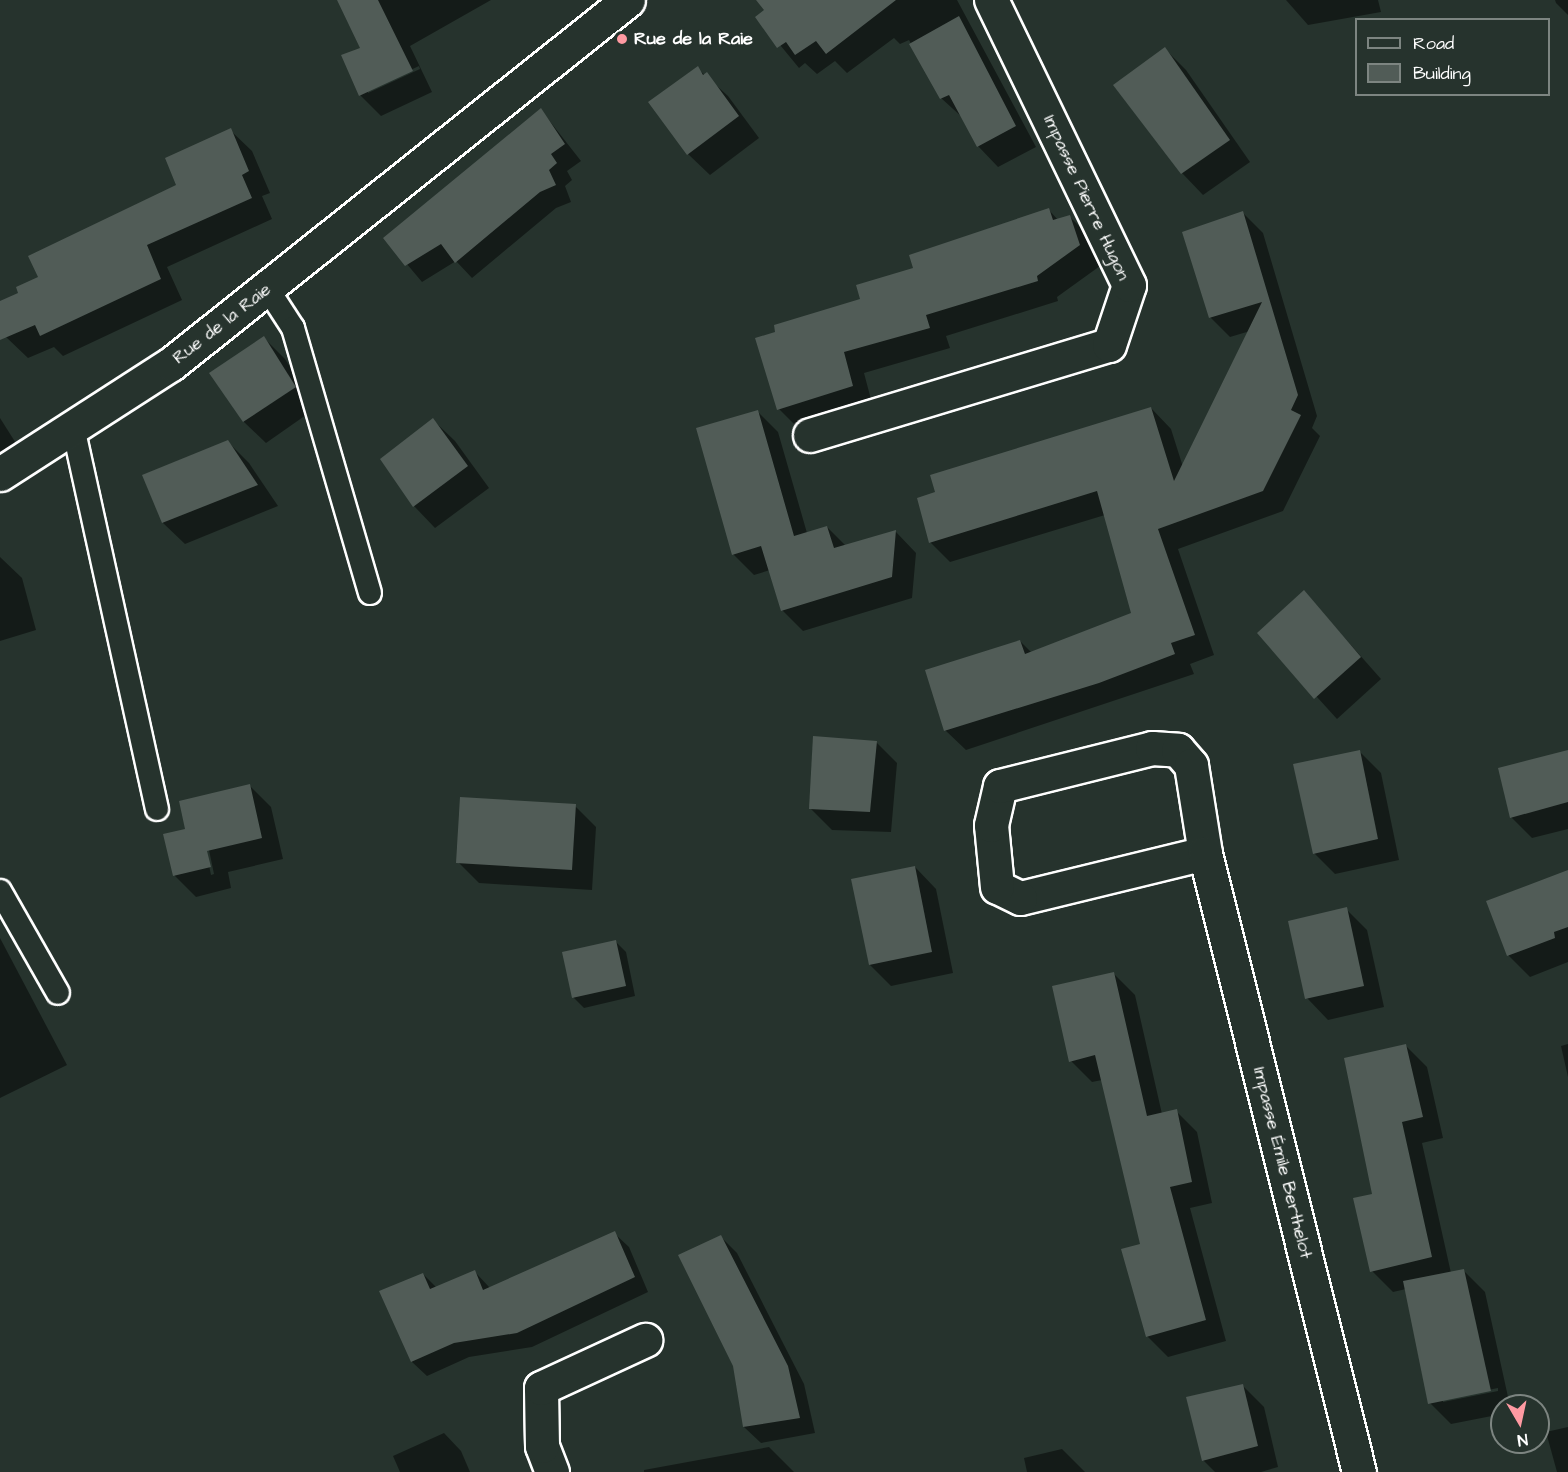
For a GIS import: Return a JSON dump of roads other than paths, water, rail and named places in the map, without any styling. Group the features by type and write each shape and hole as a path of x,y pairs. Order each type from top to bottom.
{"street":[{"name":"Rue de la Raie","path":"0,474 171,364 628,0"},
{"name":"Impasse Pierre Hugon","path":"810,435 1109,345 1129,285 991,0"},
{"name":"Impasse Émile Berthelot","path":"1205,853 1020,898 997,887 991,825 1000,786 1152,748 1178,750 1191,765 1205,853 1359,1472"},
{"path":"552,1472 542,1446 541,1388 645,1340"}],"lane":[{"path":"267,288 293,328 370,592"},
{"path":"73,427 157,809"},
{"path":"0,891 58,993"}],"place":[{"name":"Rue de la Raie","path":"622,39"}]}
